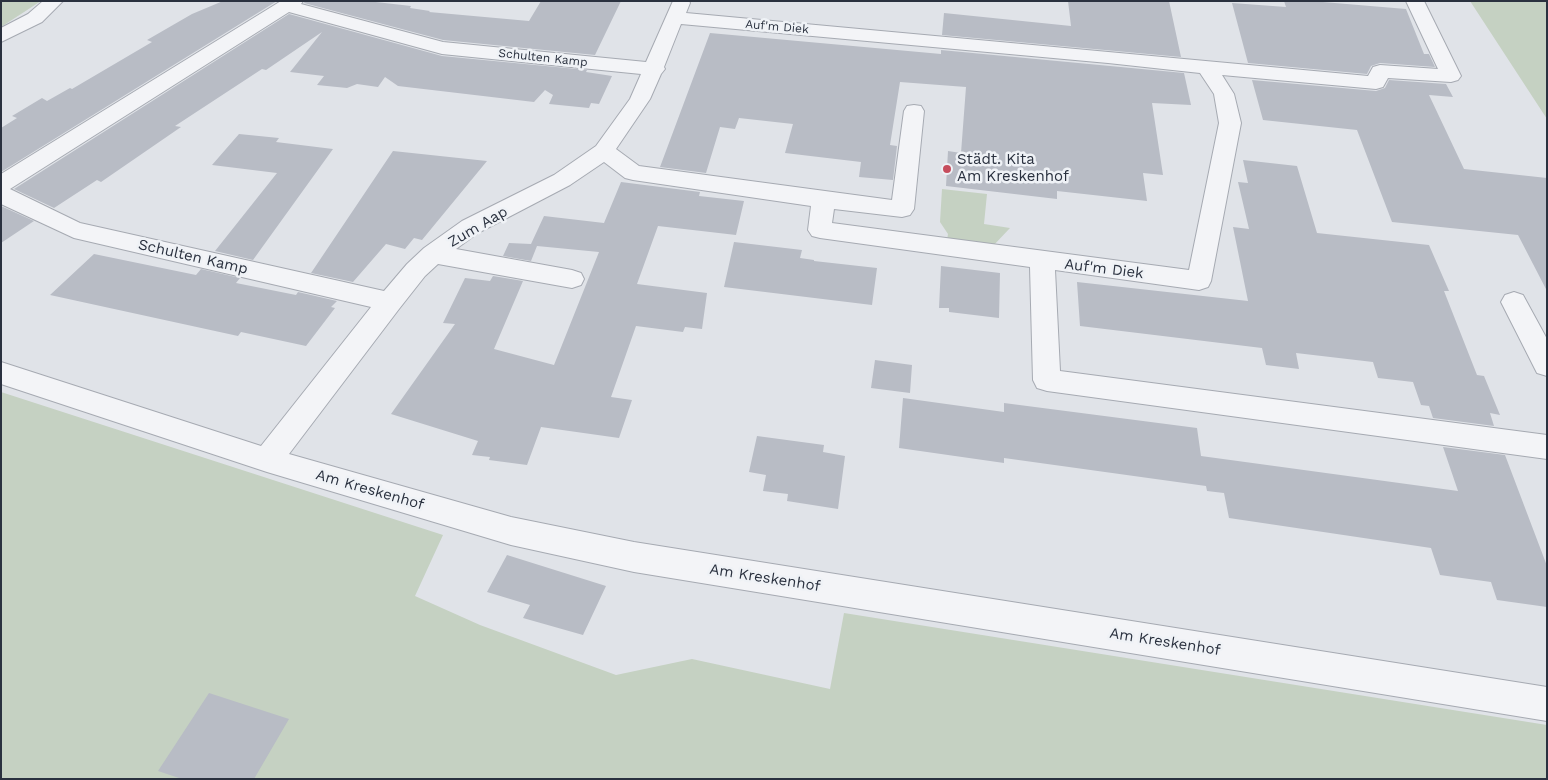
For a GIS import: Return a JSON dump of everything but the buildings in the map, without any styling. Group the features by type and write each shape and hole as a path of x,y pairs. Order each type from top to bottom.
{"street":[{"name":"Auf'm Diek","path":"679,10 1207,68 1376,83 1380,71 1451,76 1416,1"},
{"path":"1,36 35,18 54,2"},
{"name":"Schulten Kamp","path":"1,184 290,4 442,48 655,69"},
{"name":"Zum Aap","path":"267,460 390,302 416,270 433,254 470,227 562,180 604,151 640,99 655,69 679,10"},
{"name":"Auf'm Diek","path":"823,200 820,230 1198,281 1230,123 1224,94 1207,68"},
{"path":"604,151 633,173 823,200 902,209 914,111"},
{"name":"Schulten Kamp","path":"1,194 74,230 390,302"},
{"path":"433,254 572,279"},
{"path":"1042,261 1047,380 1547,447"},
{"path":"1514,302 1547,365"},
{"name":"Am Kreskenhof","path":"1,372 267,460 511,531 634,557 1547,704"}],"green space":[{"path":"1,1 41,1 1,27"},
{"path":"1470,1 1547,1 1547,119"},
{"path":"942,189 987,194 984,224 1010,228 993,246 947,240 948,234 940,222"},
{"path":"1,392 443,535 415,596 480,625 616,675 692,659 830,689 844,613 1547,725 1547,779 1,779"}],"place":[{"name":"Städt. Kita Am Kreskenhof","path":"947,169"}]}
